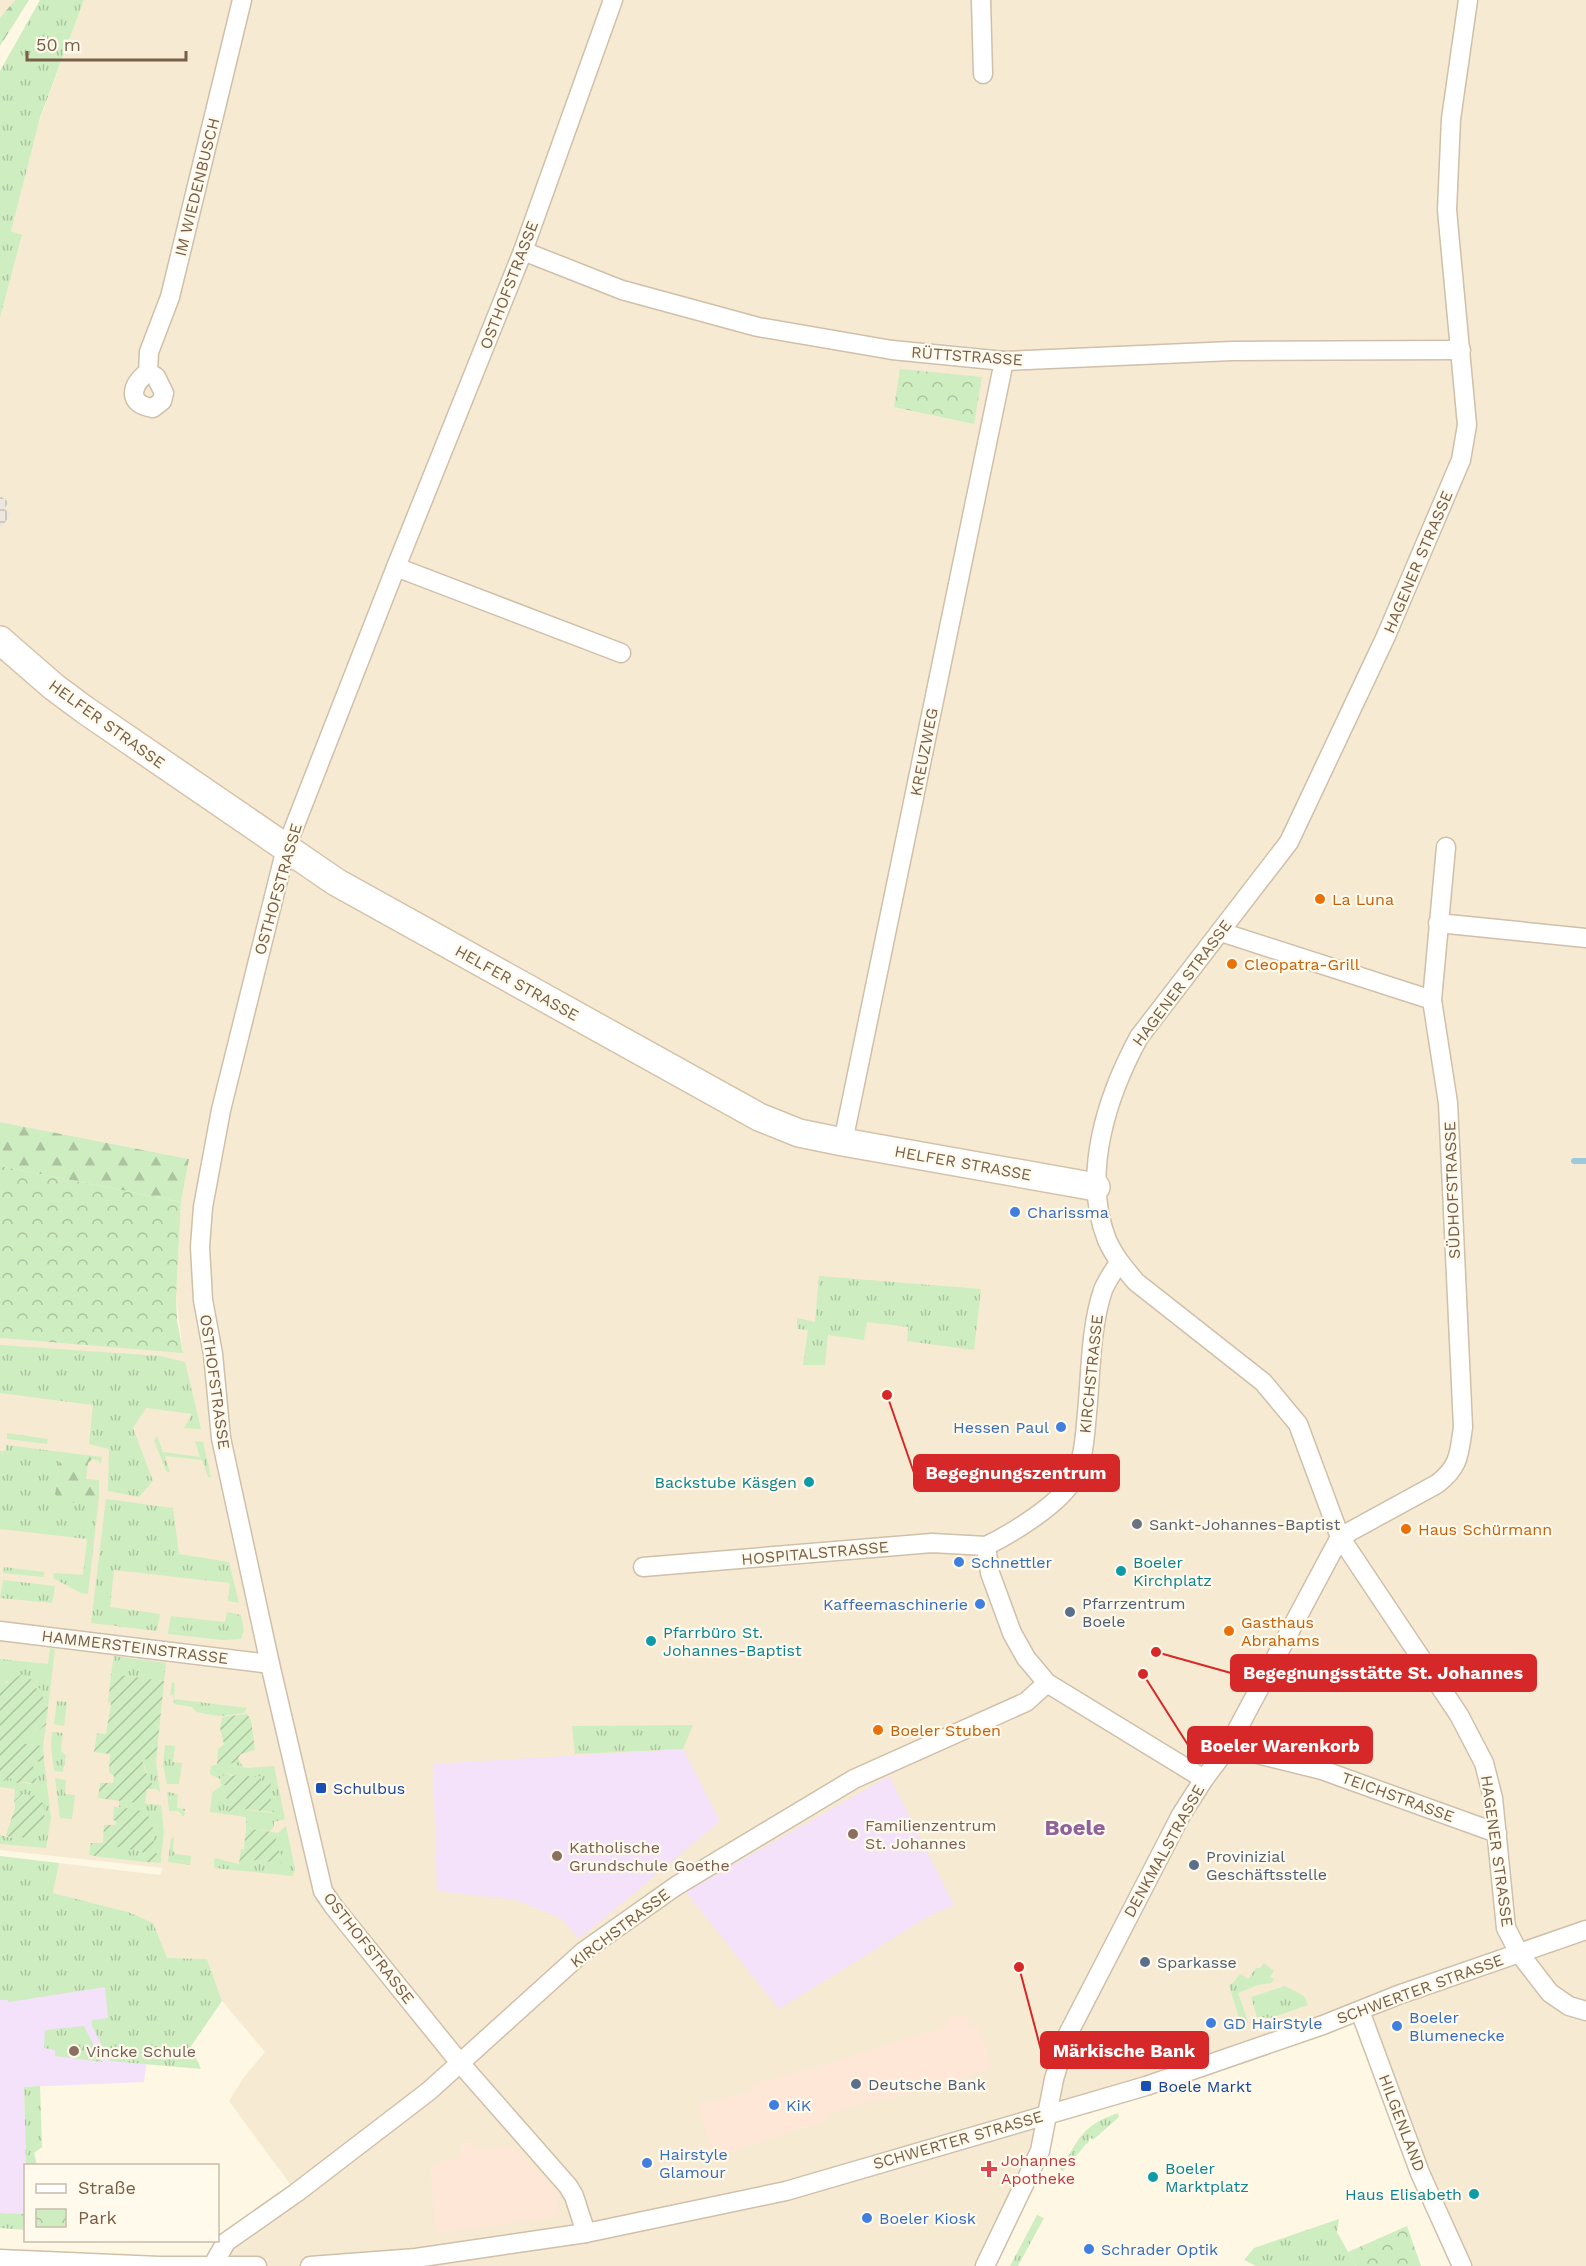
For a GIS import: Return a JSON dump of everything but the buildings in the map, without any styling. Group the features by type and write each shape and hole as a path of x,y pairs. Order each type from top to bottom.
{"street":[{"name":"IM WIEDENBUSCH","path":"148,372 149,352 170,297 242,0"},
{"name":"OSTHOFSTRASSE","path":"586,2233 574,2196 568,2186 460,2063 323,1891 270,1664 221,1438 213,1354 203,1300 200,1247 203,1207 221,1110 286,848 396,567 524,251 613,0"},
{"path":"981,0 983,74"},
{"name":"HAGENER STRASSE","path":"1468,0 1451,119 1447,210 1467,425 1461,460 1386,636 1289,842 1139,1038 1123,1067 1107,1115 1099,1150 1096,1187 1107,1240 1119,1262 1136,1281 1263,1382 1298,1424 1340,1537 1464,1725 1484,1763 1493,1798 1506,1928 1519,1953 1550,1993 1569,2006 1586,2011"},
{"name":"RÜTTSTRASSE","path":"524,251 622,290 758,327 892,350 1004,362 1232,351 1461,350"},
{"name":"KREUZWEG","path":"843,1142 1004,362"},
{"path":"396,567 621,654"},
{"name":"HELFER STRASSE","path":"0,640 54,687 336,882 759,1117 799,1133 1096,1187"},
{"name":"SÜDHOFSTRASSE","path":"1340,1537 1437,1484 1450,1474 1458,1461 1464,1426 1448,1103 1432,1000 1446,847"},
{"path":"1438,923 1586,938"},
{"path":"1221,932 1432,1000"},
{"name":"KIRCHSTRASSE","path":"986,1546 1019,1528 1058,1498 1072,1481 1081,1459 1086,1425 1096,1317 1104,1288 1119,1262"},
{"name":"DENKMALSTRASSE","path":"985,2266 1040,2151 1054,2079 1067,2036 1181,1815 1228,1747 1340,1537"},
{"name":"HOSPITALSTRASSE","path":"643,1567 932,1543 986,1546"},
{"path":"986,1546 990,1573 1012,1634 1026,1658 1047,1683 1204,1779"},
{"name":"HAMMERSTEINSTRASSE","path":"0,1631 270,1664"},
{"name":"KIRCHSTRASSE","path":"213,2265 226,2242 429,2091 584,1951 676,1886 854,1779 1026,1702 1047,1683"},
{"name":"TEICHSTRASSE","path":"1228,1747 1322,1770 1497,1833"},
{"name":"SCHWERTER STRASSE","path":"310,2266 416,2258 586,2233 786,2191 1146,2086 1586,1930"},
{"name":"HILGENLAND","path":"1360,2011 1420,2173 1462,2266"},
{"path":"0,2259 159,2266 257,2266"}],"shaded area":[{"path":"0,0 15,0 0,18"},
{"path":"84,0 1586,0 1586,2266 1457,2266 1360,2011 1049,2114 984,2266 0,2266 213,2265 296,2192 229,2101 244,2077 265,2052 222,2001 207,1959 167,1958 128,1912 53,1893 59,1863 160,1875 163,1868 0,1850 0,1338 183,1352 176,1297 181,1202 189,1159 0,1122 0,318 22,235 11,231 37,128"},
{"path":"0,496 9,502 4,509 11,514 0,529"},
{"name":"Katholische Grundschule Goethe","path":"683,1749 720,1821 579,1939 562,1919 516,1900 437,1891 433,1764"},
{"name":"Familienzentrum St. Johannes","path":"889,1776 954,1905 929,1916 779,2009 686,1892"},
{"name":"Vincke Schule","path":"0,1915 117,1933 152,2020 144,2082 24,2087 26,2164 24,2164 24,2214 0,2213"},
{"path":"966,2014 970,2028 979,2026 991,2069 886,2100 884,2097 825,2115 826,2120 714,2157 698,2105 754,2091 752,2084 840,2060 948,2026 947,2018"},
{"path":"473,2142 474,2150 513,2146 559,2194 557,2217 436,2233 430,2168 438,2162 460,2158 459,2153 463,2152 462,2143"}],"green space":[{"path":"15,0 29,0 0,46 0,18"},
{"path":"40,0 84,0 40,118 11,231 22,235 0,318 0,71"},
{"path":"900,369 982,377 974,424 894,407"},
{"path":"0,1122 189,1159 181,1202 0,1166"},
{"path":"0,1166 181,1202 176,1297 177,1320 183,1353 0,1338"},
{"path":"819,1276 981,1289 974,1350 907,1341 908,1327 867,1322 864,1340 828,1335 825,1365 803,1365 808,1330 797,1329 797,1318 815,1322"},
{"path":"0,1345 160,1356 185,1362 201,1429 184,1428 192,1414 146,1408 133,1428 153,1481 139,1497 108,1491 109,1449 89,1444 93,1405 0,1393"},
{"path":"7,1433 48,1439 47,1444 7,1439"},
{"path":"157,1436 163,1452 200,1457 195,1441 203,1442 211,1477 208,1477 202,1460 165,1456 170,1472 166,1471 154,1440"},
{"path":"6,1445 61,1452 55,1495 93,1505 99,1497 88,1594 81,1593 53,1578 54,1573 83,1575 87,1539 0,1529 0,1451 5,1451"},
{"path":"61,1452 102,1457 101,1464 92,1459 88,1463 86,1479 99,1480 99,1497 93,1505 68,1502 55,1495"},
{"path":"106,1499 173,1508 179,1554 229,1562 239,1603 228,1601 230,1583 114,1570 110,1607 160,1614 157,1631 91,1623"},
{"path":"4,1567 44,1572 44,1577 3,1573"},
{"path":"3,1580 55,1586 52,1603 0,1598"},
{"path":"227,1612 241,1615 244,1630 241,1639 223,1640 168,1634 171,1616 225,1622"},
{"path":"50,1648 55,1649 48,1707 34,1683 7,1681 3,1685 0,1684 0,1659 48,1664"},
{"path":"114,1656 166,1663 164,1681 111,1674"},
{"path":"22,1674 30,1678 37,1689 41,1688 44,1703 48,1707 46,1725 20,1743 43,1746 44,1761 36,1762 33,1766 37,1776 35,1784 16,1783 10,1778 0,1779 0,1684 3,1685"},
{"path":"111,1674 164,1681 156,1761 142,1759 145,1771 155,1789 147,1789 145,1804 98,1798 100,1783 113,1783 114,1776 109,1772 110,1754 94,1752 97,1733 106,1734 111,1703 108,1702"},
{"path":"172,1682 175,1683 174,1699 247,1708 244,1713 220,1716 196,1712 192,1707 174,1704 173,1695 170,1695"},
{"path":"57,1701 67,1702 64,1726 54,1724"},
{"path":"247,1714 251,1720 255,1750 241,1754 238,1758 240,1762 217,1765 218,1749 224,1744 220,1728 222,1717"},
{"path":"46,1725 43,1746 20,1743"},
{"path":"693,1725 683,1749 575,1754 572,1726"},
{"path":"52,1732 63,1733 61,1751 66,1755 63,1772 54,1771"},
{"path":"165,1745 175,1746 173,1762 182,1763 179,1784 167,1784 163,1764"},
{"path":"142,1759 156,1761 160,1792 151,1785"},
{"path":"44,1761 51,1818 46,1848 0,1844 0,1835 11,1838 18,1834 34,1837 40,1833 39,1829 45,1820 43,1803 34,1797 25,1796 18,1796 14,1801 15,1789 0,1787 0,1779 10,1778 32,1784 33,1766 36,1762"},
{"path":"240,1762 243,1767 247,1768 274,1766 285,1819 274,1822 274,1827 270,1831 246,1828 246,1817 210,1812 212,1793 223,1784 227,1786 224,1794 230,1804 228,1812 241,1809 272,1813 268,1793 271,1783 262,1784 245,1774 236,1776 226,1773 220,1779 210,1774 211,1766"},
{"path":"226,1773 231,1776 245,1774 251,1777 260,1776 262,1784 271,1783 269,1793 274,1812 241,1809 228,1812 230,1804 224,1794 227,1786 221,1784 220,1779"},
{"path":"55,1778 66,1780 65,1794 75,1795 72,1819 60,1818"},
{"path":"167,1792 178,1794 177,1808 185,1809 184,1817 178,1811 169,1811"},
{"path":"21,1794 36,1796 43,1803 45,1820 40,1833 27,1841 18,1834 11,1838 6,1835 15,1808 14,1801"},
{"path":"119,1801 161,1805 164,1832 161,1857 154,1851 152,1824 149,1819 139,1812 119,1807"},
{"path":"114,1807 136,1810 148,1816 153,1829 154,1851 161,1857 161,1863 146,1862 143,1852 117,1847 104,1851 101,1857 89,1855 91,1843 103,1843 104,1825 116,1825 116,1821 113,1820"},
{"path":"286,1826 295,1869 293,1876 214,1868 214,1858 239,1864 260,1859 276,1864 281,1863 282,1857 274,1841 278,1833"},
{"path":"246,1828 278,1833 275,1842 282,1857 282,1863 276,1864 260,1859 239,1864 241,1849 244,1849"},
{"path":"174,1837 173,1851 176,1854 191,1856 190,1865 168,1862 171,1839"},
{"path":"117,1847 144,1852 146,1862 101,1857 104,1851"},
{"path":"0,1856 59,1863 53,1893 128,1912 153,1923 167,1958 207,1959 222,2001 191,2046 201,2069 110,2061 92,2026 92,2020 108,2018 105,1987 8,2002 8,2000 0,2000"},
{"path":"1264,1963 1274,1971 1270,1977 1274,1979 1271,1983 1258,1985 1238,1993 1248,2022 1241,2024 1229,1985 1240,1974 1248,1979 1256,1968 1260,1968"},
{"path":"1285,1986 1304,1996 1308,2005 1271,2018 1257,2017 1251,1997"},
{"path":"84,2026 102,2062 55,2056 55,2050 44,2048 45,2030"},
{"path":"40,2086 42,2147 34,2153 37,2164 26,2164 24,2087"},
{"path":"1118,2113 1119,2117 1093,2140 1090,2137 1088,2144 1063,2171 1060,2170 1088,2129"},
{"path":"0,2213 24,2214 24,2230 0,2228"},
{"path":"1037,2215 1044,2218 1018,2266 1010,2266"},
{"path":"1339,2219 1337,2232 1356,2266 1256,2266 1244,2260 1254,2248"},
{"path":"1407,2226 1421,2266 1356,2266 1348,2252"}],"waterway":[{"path":"1574,1161 1586,1161"}],"place":[{"name":"La Luna","path":"1320,899"},
{"name":"Cleopatra-Grill","path":"1232,964"},
{"name":"Charissma","path":"1015,1212"},
{"name":"Begegnungszentrum","path":"887,1395"},
{"name":"Hessen Paul","path":"1061,1427"},
{"name":"Backstube Käsgen","path":"809,1482"},
{"name":"Sankt-Johannes-Baptist","path":"1137,1524"},
{"name":"Haus Schürmann","path":"1406,1529"},
{"name":"Schnettler","path":"959,1562"},
{"name":"Boeler Kirchplatz","path":"1121,1571"},
{"name":"Kaffeemaschinerie","path":"980,1604"},
{"name":"Pfarrzentrum Boele","path":"1070,1612"},
{"name":"Gasthaus Abrahams","path":"1229,1631"},
{"name":"Pfarrbüro St. Johannes-Baptist","path":"651,1641"},
{"name":"Begegnungsstätte St. Johannes","path":"1156,1652"},
{"name":"Boeler Warenkorb","path":"1143,1674"},
{"name":"Boeler Stuben","path":"878,1730"},
{"name":"Schulbus","path":"321,1788"},
{"name":"Familienzentrum St. Johannes","path":"853,1834"},
{"name":"Katholische Grundschule Goethe","path":"557,1856"},
{"name":"Provinizial Geschäftsstelle","path":"1194,1865"},
{"name":"Sparkasse","path":"1145,1962"},
{"name":"Märkische Bank","path":"1019,1967"},
{"name":"GD HairStyle","path":"1211,2023"},
{"name":"Boeler Blumenecke","path":"1397,2026"},
{"name":"Vincke Schule","path":"74,2051"},
{"name":"Deutsche Bank","path":"856,2084"},
{"name":"Boele Markt","path":"1146,2086"},
{"name":"KiK","path":"774,2105"},
{"name":"Hairstyle Glamour","path":"647,2163"},
{"name":"Johannes Apotheke","path":"989,2169"},
{"name":"Boeler Marktplatz","path":"1153,2177"},
{"name":"Haus Elisabeth","path":"1474,2194"},
{"name":"Boeler Kiosk","path":"867,2218"},
{"name":"Schrader Optik","path":"1089,2249"}],"district":[{"name":"Boele","path":"1075,1827"}]}
